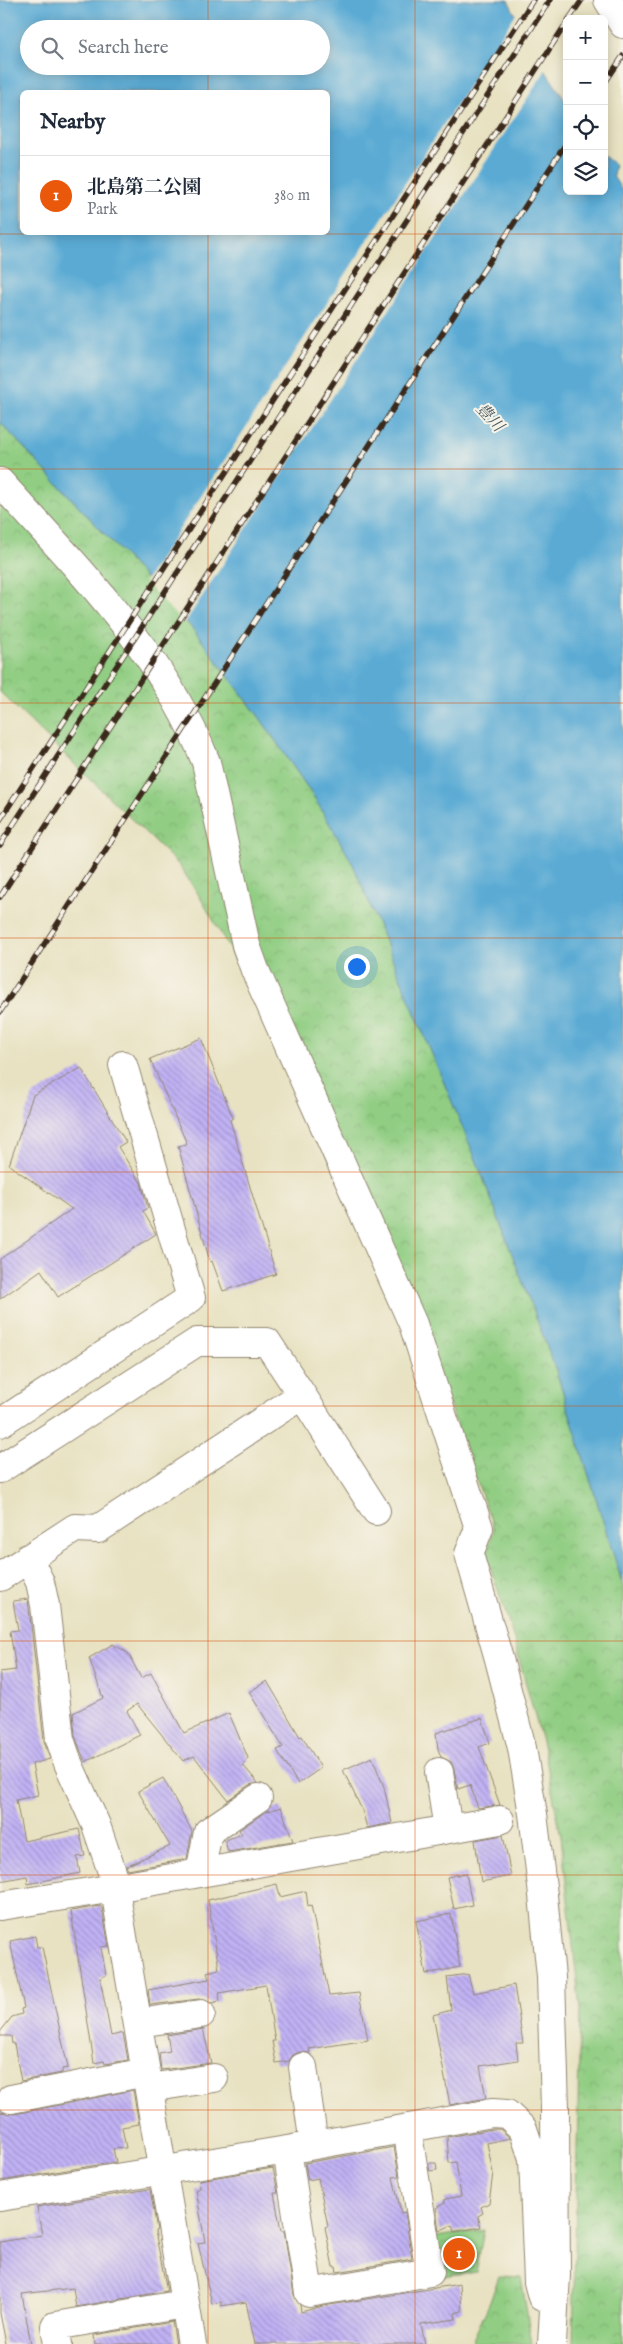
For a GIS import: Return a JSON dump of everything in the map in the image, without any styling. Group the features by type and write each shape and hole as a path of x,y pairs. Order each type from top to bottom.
{"street":[{"path":"608,0 623,24"},
{"path":"0,482 115,610 162,675 198,741 206,762 246,945 255,970 412,1324 479,1528 469,1554 500,1659 522,1748 534,1814 551,1977 556,2108 556,2275 553,2339"},
{"path":"0,1424 191,1298 123,1065"},
{"path":"0,1469 197,1342 267,1342 376,1511"},
{"path":"0,1577 75,1528 98,1529 302,1395"},
{"path":"28,1558 40,1582 45,1605 60,1739 68,1763 96,1825 112,1872 192,2344"},
{"path":"439,1772 448,1830"},
{"path":"200,1873 208,1832 258,1798"},
{"path":"0,1906 115,1888 500,1820"},
{"path":"138,2023 201,2014"},
{"path":"303,2067 314,2145"},
{"path":"11,2098 147,2080 214,2078"},
{"path":"0,2198 492,2113 507,2114 523,2129 532,2158 538,2282 553,2339"},
{"path":"286,2150 309,2293 420,2274 430,2272 407,2128"},
{"path":"58,2344 55,2326 184,2304"}],"green space":[{"path":"0,422 192,628 260,718 314,797 352,862 477,1162 556,1370 623,1585 623,2344 573,2344 580,2009 561,1836 544,1749 510,1626 489,1563 487,1551 494,1529 414,1307 326,1154 231,951 197,892 179,865 0,692"},
{"path":"484,2230 476,2272 443,2277 436,2237"},
{"path":"499,2276 521,2277 532,2344 471,2344 490,2302"}],"water":[{"name":"豊川","path":"0,0 508,0 537,58 563,97 563,195 608,195 608,159 615,165 613,176 623,192 623,1585 556,1370 477,1162 352,862 314,797 260,718 192,628 0,422"}],"pier":[{"path":"517,12 547,68 184,624 145,582"}],"building":[{"path":"201,1038 233,1118 230,1120 276,1274 223,1291 212,1261 210,1262 178,1146 187,1144 150,1059"},
{"path":"81,1068 126,1142 118,1147 141,1183 148,1208 143,1211 156,1234 58,1297 41,1270 0,1299 0,1259 72,1209 9,1165 33,1095"},
{"path":"28,1599 44,1741 50,1759 32,1764 38,1795 16,1800 24,1841 79,1829 85,1856 77,1857 80,1873 28,1884 27,1876 0,1881 0,1672 16,1670 10,1631 18,1630 13,1601"},
{"path":"113,1644 128,1653 141,1678 151,1673 184,1733 229,1713 248,1758 243,1765 258,1783 249,1785 228,1800 194,1756 183,1761 137,1704 127,1711 140,1735 85,1762 75,1736 73,1713 103,1698 89,1658"},
{"path":"267,1681 321,1768 298,1784 277,1750 283,1747 249,1692"},
{"path":"482,1718 490,1743 479,1747 500,1805 478,1808 470,1785 458,1789 451,1762 441,1757 436,1733"},
{"path":"372,1757 384,1787 392,1823 367,1828 362,1810 343,1770"},
{"path":"163,1778 192,1831 187,1859 128,1870 126,1866 170,1846 138,1791"},
{"path":"281,1807 293,1841 228,1852 225,1840 242,1834 239,1830 265,1812"},
{"path":"503,1835 511,1876 481,1882 475,1840"},
{"path":"466,1873 472,1905 454,1909 447,1877"},
{"path":"277,1884 280,1897 306,1891 308,1906 311,1905 329,1996 359,1993 368,2040 309,2049 310,2053 300,2052 293,2055 289,2061 276,2063 272,2041 275,2041 266,1985 219,1993 220,2001 211,2003 199,1999 150,2005 148,1990 209,1979 207,1972 219,1969 208,1900"},
{"path":"100,1906 102,1908 109,1946 101,1947 106,1975 100,1978 111,2036 123,2033 128,2060 105,2064 104,2061 94,2063 71,1911"},
{"path":"451,1914 460,1967 426,1974 416,1921"},
{"path":"35,1936 37,1947 42,1947 68,2068 62,2069 62,2073 21,2081 11,2036 0,2036 0,2032 12,2017 22,2014 21,2009 24,2008 10,1941"},
{"path":"468,1974 473,1993 514,1985 523,2043 516,2043 518,2060 480,2066 486,2098 450,2105 433,2015 451,2010 447,1977"},
{"path":"203,2029 211,2063 161,2070 159,2053 170,2051 167,2035"},
{"path":"133,2090 139,2124 122,2127 126,2148 113,2149 116,2162 0,2181 0,2112 14,2114"},
{"path":"500,2129 510,2138 487,2143 493,2173 489,2203 481,2207 483,2213 478,2216 481,2227 454,2232 452,2225 439,2231 436,2208 445,2203 445,2199 461,2196 456,2162 449,2163 447,2137"},
{"path":"394,2147 399,2176 393,2177 401,2213 405,2212 412,2259 337,2272 336,2267 333,2267 325,2227 328,2226 318,2178 308,2180 305,2163"},
{"path":"428,2163 436,2163 437,2170 430,2171"},
{"path":"273,2168 278,2193 274,2193 281,2231 284,2231 294,2295 300,2305 301,2312 323,2306 460,2284 462,2311 455,2313 456,2319 421,2324 425,2344 255,2344 246,2302 221,2306 221,2302 212,2304 198,2243 205,2242 196,2190 200,2188 199,2180"},
{"path":"150,2189 157,2230 155,2231 167,2291 76,2307 73,2288 22,2294 31,2344 6,2344 0,2313 0,2242 42,2235 37,2207"},
{"path":"172,2322 176,2344 95,2344 94,2335"}],"railway":[{"path":"0,820 533,0"},
{"path":"0,845 550,0"},
{"path":"572,15 582,0"},
{"path":"0,897 563,28"},
{"path":"608,78 623,56"},
{"path":"0,1012 563,148"}],"place":[{"name":"北島第二公園","path":"459,2254"}]}
